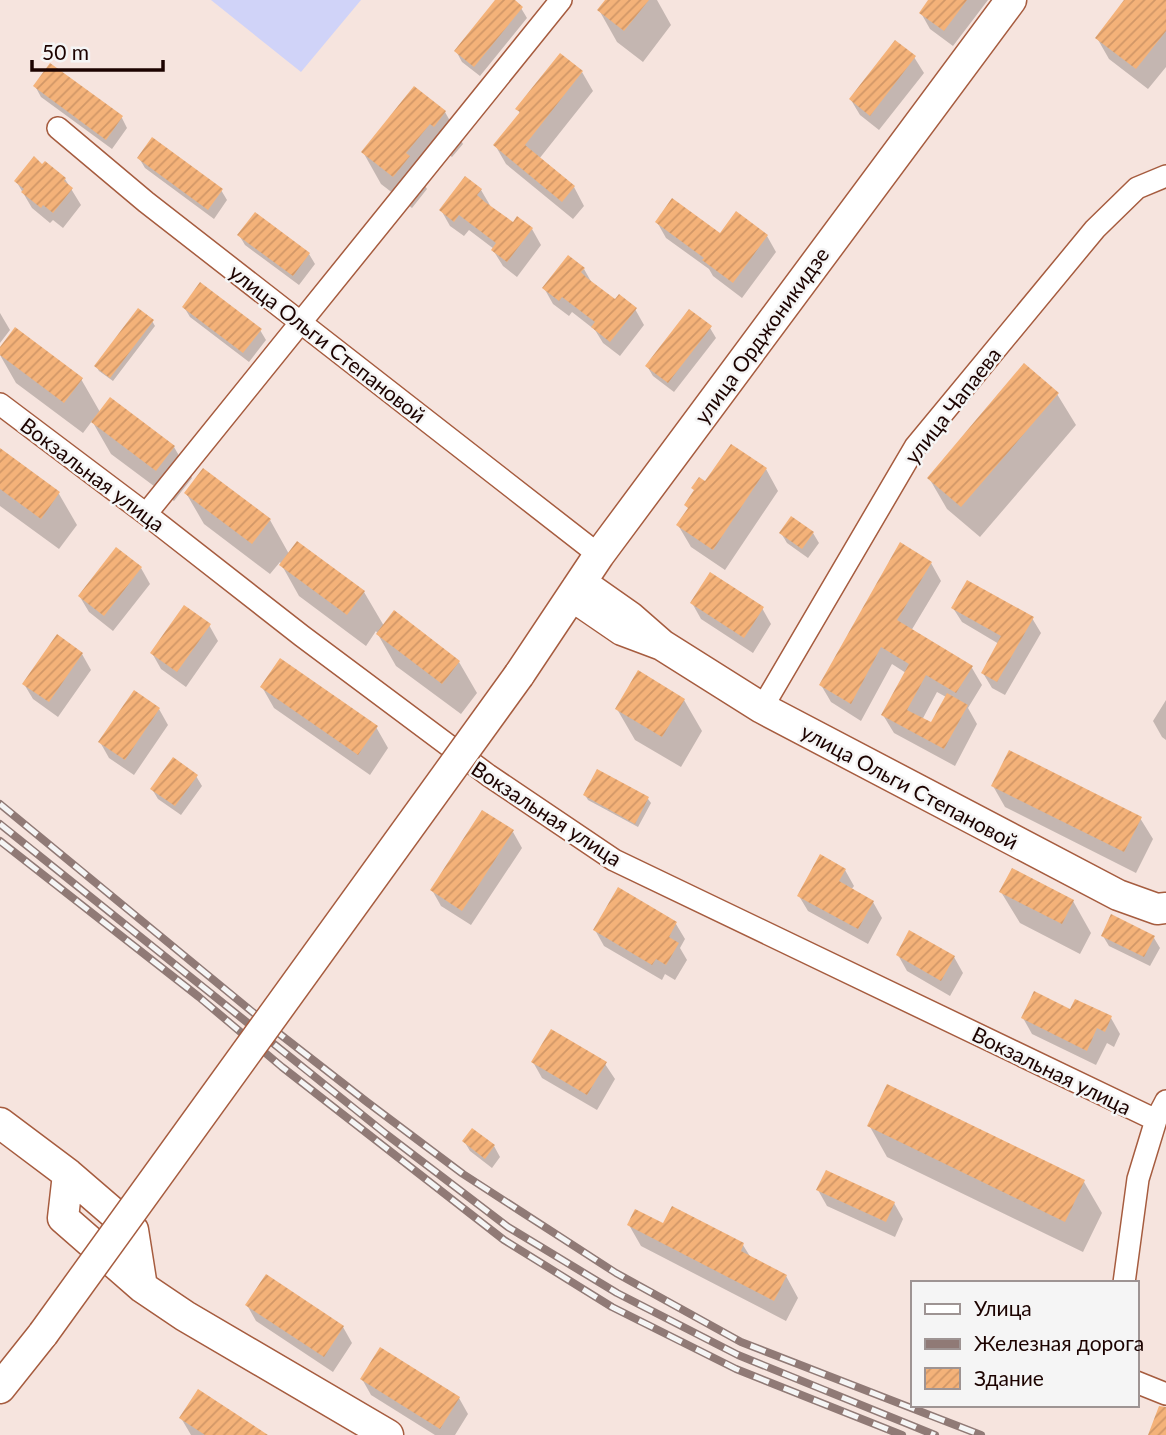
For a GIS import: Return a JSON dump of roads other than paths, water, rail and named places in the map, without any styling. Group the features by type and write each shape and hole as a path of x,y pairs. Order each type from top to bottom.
{"main road":[{"name":"улица Орджоникидзе","path":"0,1388 43,1334 519,675 599,555 1011,0"},
{"path":"541,643 577,628 626,623 599,555"},
{"name":"улица Ольги Степановой","path":"577,588 593,591 626,623 762,708 1118,895 1157,909 1166,908"},
{"path":"0,1123 68,1174 63,1217 142,1287 185,1316 388,1435"}],"street":[{"path":"146,514 561,0"},
{"name":"улица Ольги Степановой","path":"58,128 146,202 599,555"},
{"name":"улица Чапаева","path":"762,708 915,447 1096,229 1137,188 1166,176"},
{"name":"Вокзальная улица","path":"0,404 488,775 614,860 1161,1111"},
{"path":"1124,1281 1138,1179 1161,1111"},
{"path":"1138,1383 1166,1394"}],"railway":[{"path":"0,804 272,1028 367,1102 463,1174 616,1273 741,1342 981,1435"},
{"path":"0,824 386,1134 508,1227 617,1293 738,1355 935,1435"},
{"path":"0,841 199,997 282,1067 504,1240 612,1307 736,1369 902,1435"}]}
